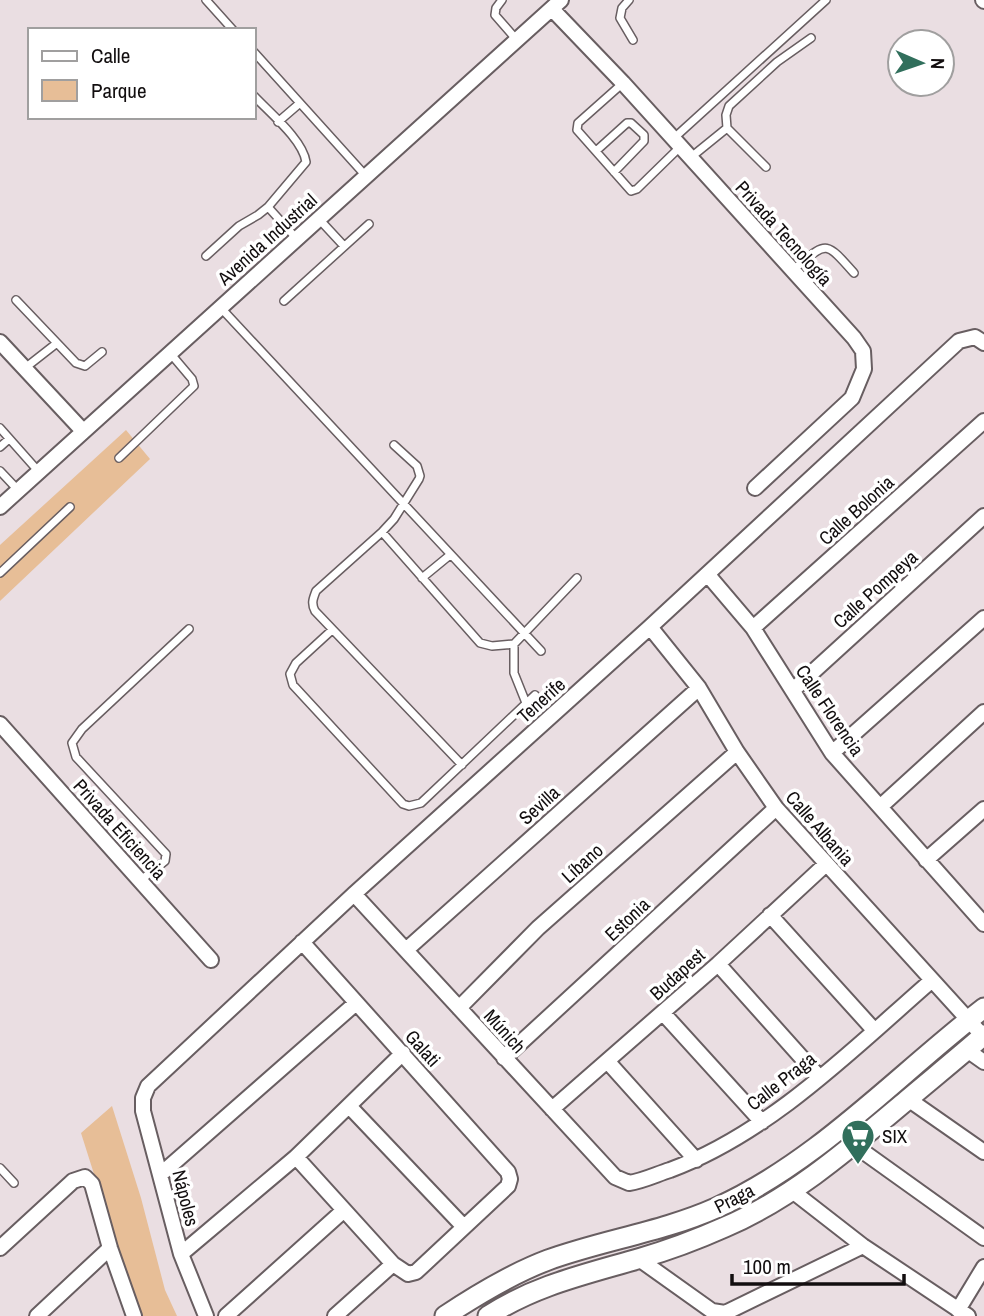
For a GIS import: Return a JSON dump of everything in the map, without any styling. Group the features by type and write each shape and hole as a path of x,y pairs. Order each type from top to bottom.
{"street":[{"name":"Avenida Industrial","path":"0,508 556,4"},
{"name":"Privada Tecnología","path":"556,4 623,83 863,351 864,369 852,398 755,488"},
{"name":"Tenerife","path":"148,1086 354,894 708,575 959,341 975,337 984,343"},
{"path":"0,342 83,431"},
{"name":"Calle Bolonia","path":"753,628 984,421"},
{"name":"Calle Pompeya","path":"793,690 984,516"},
{"name":"Calle Florencia","path":"708,575 753,628 831,753 984,924"},
{"path":"831,753 984,618"},
{"name":"Calle Albania","path":"650,627 699,688 737,752 776,808 931,981 976,1014 984,1035"},
{"name":"Sevilla","path":"405,950 699,688"},
{"path":"880,807 984,712"},
{"name":"Privada Eficiencia","path":"0,724 211,960"},
{"name":"Líbano","path":"459,1008 538,928 737,752"},
{"name":"Estonia","path":"504,1058 776,808"},
{"path":"926,860 983,811"},
{"name":"Budapest","path":"552,1109 718,964 826,864"},
{"name":"Múnich","path":"354,894 615,1177 629,1183 636,1182"},
{"path":"770,915 874,1030"},
{"name":"Galati","path":"302,942 508,1171 510,1183 464,1227"},
{"path":"718,964 819,1077"},
{"name":"Calle Praga","path":"636,1182 696,1160 728,1144 762,1122 931,981"},
{"path":"161,1174 356,1003"},
{"path":"663,1013 762,1122"},
{"name":"Praga","path":"445,1316 477,1294 515,1274 579,1250 681,1222 715,1209 751,1190 827,1139 976,1014"},
{"name":"Praga","path":"488,1316 526,1295 575,1276 639,1259 728,1226 791,1190 854,1145 984,1035"},
{"path":"967,1050 984,1062"},
{"path":"181,1254 296,1157 403,1053"},
{"path":"608,1062 696,1160"},
{"name":"Nápoles","path":"148,1086 143,1098 143,1111 181,1254 206,1316"},
{"path":"908,1099 984,1152"},
{"path":"296,1157 393,1264 408,1274 416,1272 464,1227 349,1106"},
{"path":"854,1145 984,1238"},
{"path":"0,1248 74,1181 85,1177 92,1184 110,1248 134,1316"},
{"path":"791,1190 863,1245 963,1313 984,1267"},
{"path":"226,1316 343,1211"},
{"path":"639,1259 718,1313 730,1312 863,1245"},
{"path":"37,1316 110,1248"},
{"path":"335,1316 393,1264"},
{"path":"515,1274 526,1295"}],"lane":[{"path":"206,0 231,28"},
{"path":"502,0 495,15 516,39"},
{"path":"629,0 622,8 620,18 633,40"},
{"path":"623,83 578,123 577,130 631,191 637,189 681,148 826,0"},
{"path":"766,167 727,128 726,115 729,106 777,62 811,38"},
{"path":"256,54 365,175"},
{"path":"206,256 239,226 268,207 306,162 303,150 256,98"},
{"path":"278,122 300,103"},
{"path":"596,151 627,123 631,123 643,135 644,141 614,172"},
{"path":"681,148 727,128"},
{"path":"268,207 296,238"},
{"path":"318,218 344,246"},
{"path":"284,301 369,223"},
{"path":"792,270 819,248 826,247 833,249 854,273"},
{"path":"16,300 82,366 102,352"},
{"path":"220,307 541,651"},
{"path":"24,368 57,343"},
{"path":"119,458 194,386 192,379 169,353"},
{"path":"0,428 38,472"},
{"path":"0,447 9,439"},
{"path":"394,444 417,466 420,476 394,519 316,591 312,606 462,765"},
{"path":"0,471 18,491"},
{"path":"0,573 71,506"},
{"path":"382,532 480,643 492,646 514,644 577,578"},
{"path":"422,579 450,555"},
{"path":"140,881 165,861 166,854 76,757 72,743 82,729 189,629"},
{"path":"332,629 296,663 290,674 293,685 403,804 410,806 421,803 535,695"},
{"path":"514,644 514,673 527,703"},
{"path":"0,1168 13,1183"}],"green space":[{"path":"126,430 150,459 0,601 0,545"},
{"path":"112,1106 141,1198 165,1290 177,1316 139,1316 81,1133"}],"place":[{"name":"SIX","path":"858,1166"}]}
